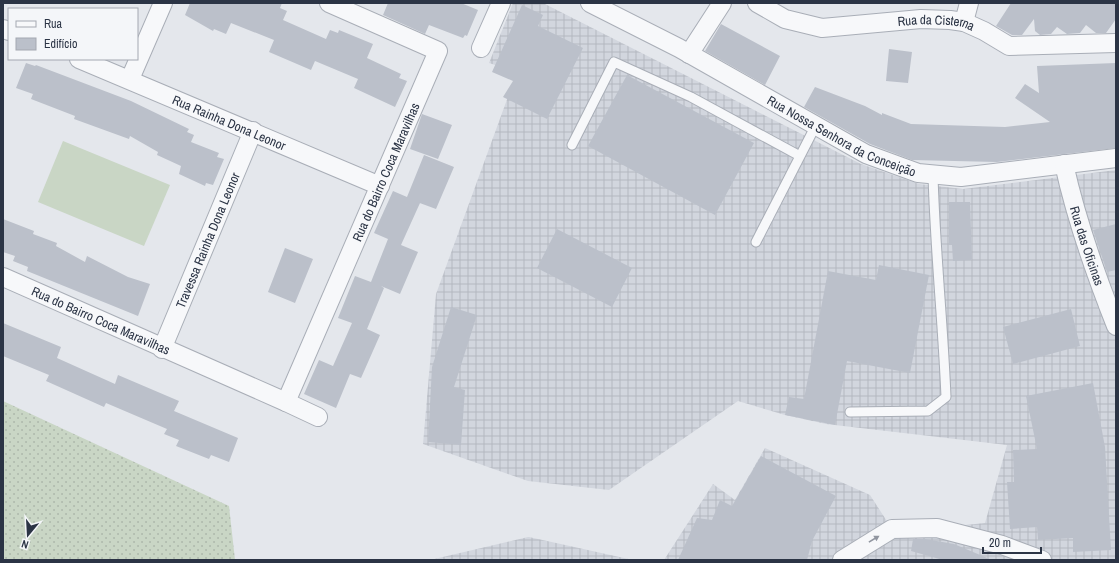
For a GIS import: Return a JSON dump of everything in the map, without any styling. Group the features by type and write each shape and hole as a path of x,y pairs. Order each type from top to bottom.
{"street":[{"path":"130,79 163,3"},
{"name":"Rua do Bairro Coca Maravilhas","path":"286,402 438,51 329,3"},
{"path":"480,48 501,3"},
{"name":"Rua Nossa Senhora da Conceição","path":"590,3 689,54 866,154 918,173 961,178 1116,158"},
{"path":"689,54 722,3"},
{"name":"Rua da Cisterna","path":"757,3 785,19 822,28 921,19 950,20 964,22 984,31 1009,46 1116,44"},
{"path":"964,22 969,3"},
{"name":"Rua Rainha Dona Leonor","path":"82,60 130,79 380,186"},
{"name":"Travessa Rainha Dona Leonor","path":"162,349 253,131"},
{"name":"Rua das Oficinas","path":"1064,164 1071,196 1116,326"},
{"name":"Rua do Bairro Coca Maravilhas","path":"3,277 162,349 318,417"},
{"path":"842,560 892,529 937,528 1002,545 1042,560"}],"lane":[{"path":"572,145 614,62 691,97 800,156"},
{"path":"756,242 816,125"},
{"path":"850,412 928,411 946,397 943,327 934,227 933,175"}],"shaded area":[{"path":"513,3 543,3 861,164 919,184 963,189 1116,170 1116,560 664,560 713,484 735,500 765,448 870,495 892,529 937,528 985,523 1007,445 826,424 785,415 738,401 609,490 528,481 423,444 436,294 517,72 489,63"},
{"path":"529,537 633,560 430,560"}],"green space":[{"path":"63,141 170,185 144,246 38,202"},
{"path":"3,401 229,506 235,560 3,560"}],"building":[{"path":"190,3 282,3 280,8 287,11 283,20 326,39 330,30 338,33 339,30 373,44 367,58 401,74 399,78 407,81 395,107 354,88 358,79 315,61 311,70 269,52 274,40 231,23 226,34 214,29 213,31 185,15"},
{"path":"388,3 461,3 478,10 467,36 465,35 463,38 429,25 425,34 383,15"},
{"path":"1011,3 1116,3 1116,19 1106,33 1096,33 1086,25 1080,33 1067,34 1057,27 1051,34 1040,35 1035,31 1034,19 1022,35 1012,35 996,26"},
{"path":"522,5 543,15 538,26 583,48 547,119 503,97 513,81 492,72"},
{"path":"721,24 780,56 765,85 705,51"},
{"path":"889,49 912,52 908,83 886,81"},
{"path":"26,63 36,65 131,101 189,129 187,132 194,135 191,142 219,153 217,157 224,159 213,185 206,183 205,186 179,174 181,166 157,155 158,152 130,136 129,139 74,119 75,116 31,99 33,94 16,88"},
{"path":"1116,63 1116,148 997,162 912,160 870,144 804,107 815,87 865,106 882,115 882,113 911,124 1005,127 1050,122 1015,98 1025,84 1039,93 1037,66"},
{"path":"627,75 754,143 715,215 588,146"},
{"path":"422,114 452,125 438,159 410,149"},
{"path":"424,155 454,167 436,209 420,203 401,245 418,252 400,294 381,286 384,288 367,329 380,335 361,378 350,374 336,408 304,394 319,360 333,366 352,323 338,318 355,276 371,282 388,239 374,233 393,191 407,197"},
{"path":"949,202 970,202 972,260 953,261 952,245 949,245"},
{"path":"3,219 34,231 33,234 57,243 56,246 85,262 87,256 128,277 150,284 138,316 27,271 28,267 13,261 15,256 3,252"},
{"path":"1116,224 1116,270 1107,272 1093,230"},
{"path":"557,229 632,268 612,307 537,268"},
{"path":"285,248 313,259 295,303 268,292"},
{"path":"879,265 929,275 910,373 847,361 835,425 785,415 789,397 804,399 828,271 876,280"},
{"path":"451,307 477,315 454,387 465,390 461,445 428,442 432,367"},
{"path":"1071,309 1080,346 1013,364 1003,327"},
{"path":"3,323 61,347 57,358 115,384 118,375 179,401 174,411 238,438 229,462 211,455 209,459 176,446 179,440 164,434 167,429 106,403 104,407 46,381 49,375 3,356"},
{"path":"1093,383 1105,447 1111,550 1073,552 1073,538 1038,540 1037,527 1010,529 1007,482 1014,482 1013,450 1037,449 1026,396"},
{"path":"761,456 836,496 812,541 807,560 678,560 697,518 712,520 720,500 732,506"},
{"path":"913,539 925,539 954,544 992,560 943,560 911,551"}]}
